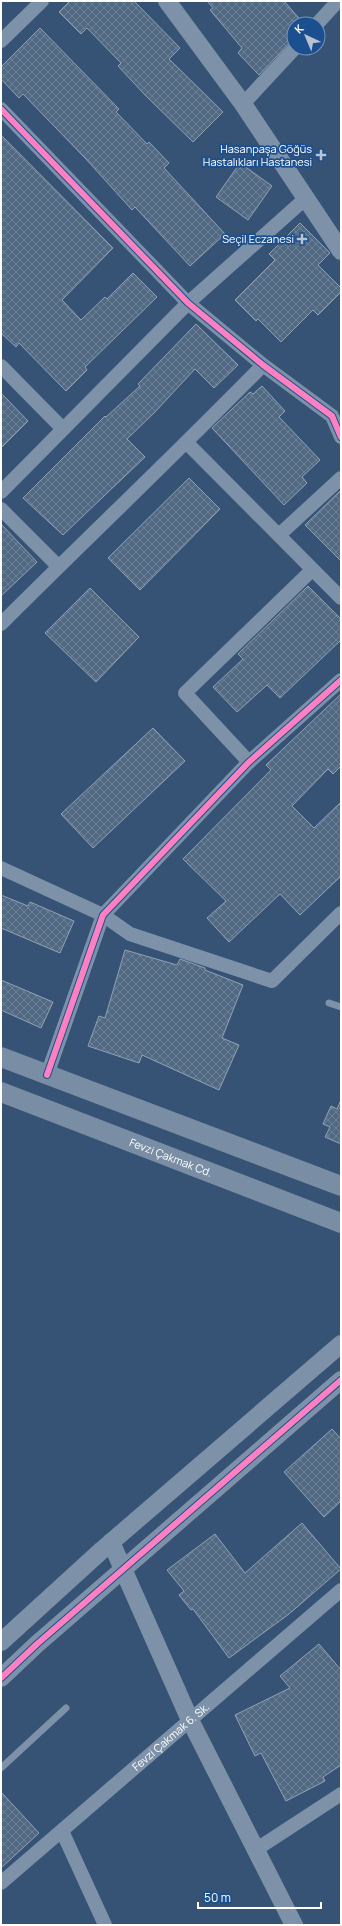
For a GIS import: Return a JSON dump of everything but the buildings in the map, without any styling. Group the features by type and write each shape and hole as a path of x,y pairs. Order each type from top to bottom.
{"main road":[{"path":"1,1057 341,1186"},
{"name":"Fevzi Çakmak Cd.","path":"1,1092 341,1222"}],"street":[{"path":"1,41 42,1"},
{"path":"166,1 243,104 341,251"},
{"path":"324,16 338,1"},
{"path":"243,104 288,56"},
{"path":"1,109 188,303 263,364 336,412 341,437"},
{"path":"1,492 188,303 306,198"},
{"path":"1,624 58,566 187,443 263,364"},
{"path":"1,366 63,429"},
{"path":"187,443 341,598"},
{"path":"279,535 341,478"},
{"path":"1,509 58,566"},
{"path":"249,762 186,693 312,570"},
{"path":"47,1075 103,915 249,762 341,680"},
{"path":"1,868 103,915 130,934 272,981 341,913"},
{"path":"1,1642 111,1542 341,1344"},
{"path":"1,1678 122,1569 341,1380"},
{"path":"111,1542 190,1720 257,1849 294,1925"},
{"name":"Fevzi Çakmak 6. Sk.","path":"1,1883 341,1590"},
{"path":"257,1849 341,1794"},
{"path":"62,1831 105,1925"}],"lane":[{"path":"329,1002 341,1007"},
{"path":"1,1768 66,1708"}],"cycle path":[{"path":"1,109 188,303 263,365 332,416 341,437"},
{"path":"47,1075 103,915 249,762 341,680"},
{"path":"1,1678 37,1644 341,1380"}],"place":[{"name":"Hasanpaşa Göğüs Hastalıkları Hastanesi","path":"321,155"},
{"name":"Seçil Eczanesi","path":"302,239"}]}
